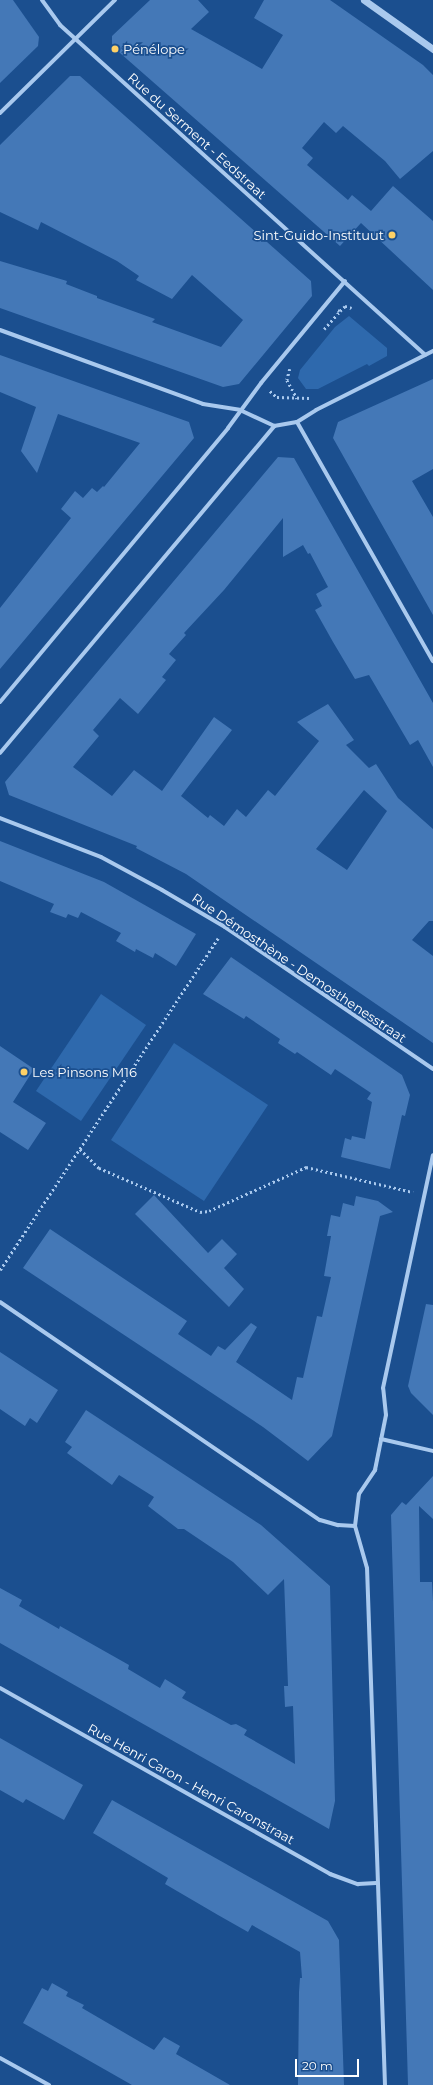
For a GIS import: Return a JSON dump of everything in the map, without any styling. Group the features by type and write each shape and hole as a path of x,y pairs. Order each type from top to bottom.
{"street":[{"name":"Rue du Serment - Eedstraat","path":"42,0 60,25 76,40 425,355"},
{"path":"0,114 115,0"},
{"path":"364,0 433,49"},
{"path":"0,702 228,428 240,410 345,282"},
{"path":"0,330 203,404 240,410 274,426 297,422 316,410 433,351"},
{"path":"297,422 433,661"},
{"path":"0,753 274,426"},
{"name":"Rue Démosthène - Demosthenesstraat","path":"0,818 101,857 225,927 433,1069"},
{"path":"385,2085 376,1883 367,1568 355,1526 359,1494 375,1470 386,1415 383,1388 423,1194 433,1154"},
{"path":"0,1302 320,1520 338,1525 355,1526"},
{"path":"381,1439 433,1451"},
{"name":"Rue Henri Caron - Henri Caronstraat","path":"0,1688 330,1874 358,1884 376,1883"},
{"path":"0,2058 49,2085"}],"path":[{"path":"335,306 340,311"},
{"path":"320,335 345,306 358,312"},
{"path":"294,364 287,380 297,398"},
{"path":"268,388 277,397 311,398 311,401"},
{"path":"0,1270 225,927"},
{"path":"80,1148 99,1168 200,1212 209,1211 306,1167 423,1194"}],"shaded area":[{"path":"349,316 387,348 387,356 369,366 367,364 318,389 306,389 298,378 300,370 335,327"},
{"path":"101,994 146,1025 81,1121 36,1091"},
{"path":"174,1043 268,1105 204,1201 111,1140"}],"building":[{"path":"0,0 13,0 39,37 38,46 0,83"},
{"path":"150,0 198,0 209,12 191,29 262,69 283,35 254,18 264,0 330,0 423,65 433,75 433,151 400,179 385,161 343,126 336,133 324,122 302,148 313,158 307,165 348,200 352,195 371,211 393,186 433,221 433,290 361,223 340,246 112,46 112,36"},
{"path":"70,76 80,76 311,281 312,296 239,384 223,387 0,308 0,261 67,281 66,284 97,296 97,298 155,319 152,322 221,347 243,320 192,275 172,299 136,280 139,276 117,261 41,222 38,230 0,212 0,145"},
{"path":"0,355 189,422 194,438 0,669 0,608 71,518 61,509 75,491 83,498 92,488 97,492 103,486 104,487 140,443 58,414 37,473 21,451 36,407 0,392"},
{"path":"433,379 433,469 412,481 433,517 433,615 333,438 338,422"},
{"path":"278,457 294,458 433,703 433,767 418,740 410,745 369,675 355,679 315,610 322,606 316,594 328,587 310,553 308,554 303,545 283,557 283,518 224,590 184,633 186,635 169,654 176,660 162,677 166,680 138,714 120,698 93,730 99,736 73,767 112,796 134,770 162,791 214,717 232,730 181,796 208,818 210,815 224,826 237,809 246,817 268,790 275,796 319,741 297,722 328,704 354,740 346,745 369,768 376,764 398,798 433,829 433,921 429,921 412,940 433,956 433,1043 186,874 136,848 137,846 9,795 5,782","holes":["364,790 387,811 347,870 316,849"]},
{"path":"0,841 104,882 196,934 176,966 155,953 153,958 136,949 135,952 116,941 121,933 81,912 78,918 68,914 66,918 50,912 54,904 0,881"},
{"path":"231,957 402,1075 410,1095 405,1116 402,1115 390,1169 341,1157 345,1138 351,1140 352,1136 365,1139 372,1102 367,1099 371,1093 335,1069 331,1075 297,1052 295,1054 278,1043 280,1039 246,1016 244,1019 203,994"},
{"path":"0,1046 34,1069 13,1102 46,1123 28,1150 0,1132"},
{"path":"154,1195 208,1253 222,1239 237,1254 224,1268 244,1289 229,1307 135,1214"},
{"path":"356,1196 378,1201 393,1212 380,1216 332,1436 308,1461 263,1427 23,1268 50,1229 187,1321 178,1334 211,1356 218,1346 225,1350 251,1323 257,1327 236,1362 292,1400 297,1377 303,1378 317,1316 322,1317 331,1277 324,1276 331,1236 327,1236 331,1215 340,1217 343,1203 354,1206"},
{"path":"426,1304 433,1305 433,1415 411,1393 408,1386"},
{"path":"0,1352 58,1390 37,1423 30,1418 25,1426 0,1409"},
{"path":"86,1410 261,1525 330,1586 335,1801 329,1829 0,1643 0,1588 22,1600 19,1606 59,1629 60,1626 129,1665 128,1669 160,1688 165,1679 186,1692 182,1698 231,1725 236,1724 247,1730 244,1735 295,1764 293,1706 285,1707 284,1686 288,1686 284,1579 268,1595 233,1562 184,1529 178,1529 148,1506 154,1497 119,1475 112,1485 67,1453 72,1447 65,1442"},
{"path":"433,1476 433,1519 419,1506 420,1582 432,1582 433,1602 433,2085 408,2085 391,1515 402,1502 406,1505"},
{"path":"0,1738 83,1785 64,1820 26,1799 23,1803 0,1790"},
{"path":"112,1800 328,1921 339,1940 344,2085 298,2085 299,1992 300,1978 302,1978 300,1952 252,1925 248,1932 218,1915 165,1884 168,1878 93,1833"},
{"path":"52,1983 68,1992 66,1996 84,2005 82,2008 154,2050 164,2037 180,2046 176,2054 230,2085 132,2085 23,2023 42,1988 48,1991"}],"place":[{"name":"Pénélope","path":"115,49"},
{"name":"Sint-Guido-Instituut","path":"392,235"},
{"name":"Les Pinsons M16","path":"24,1072"}]}
